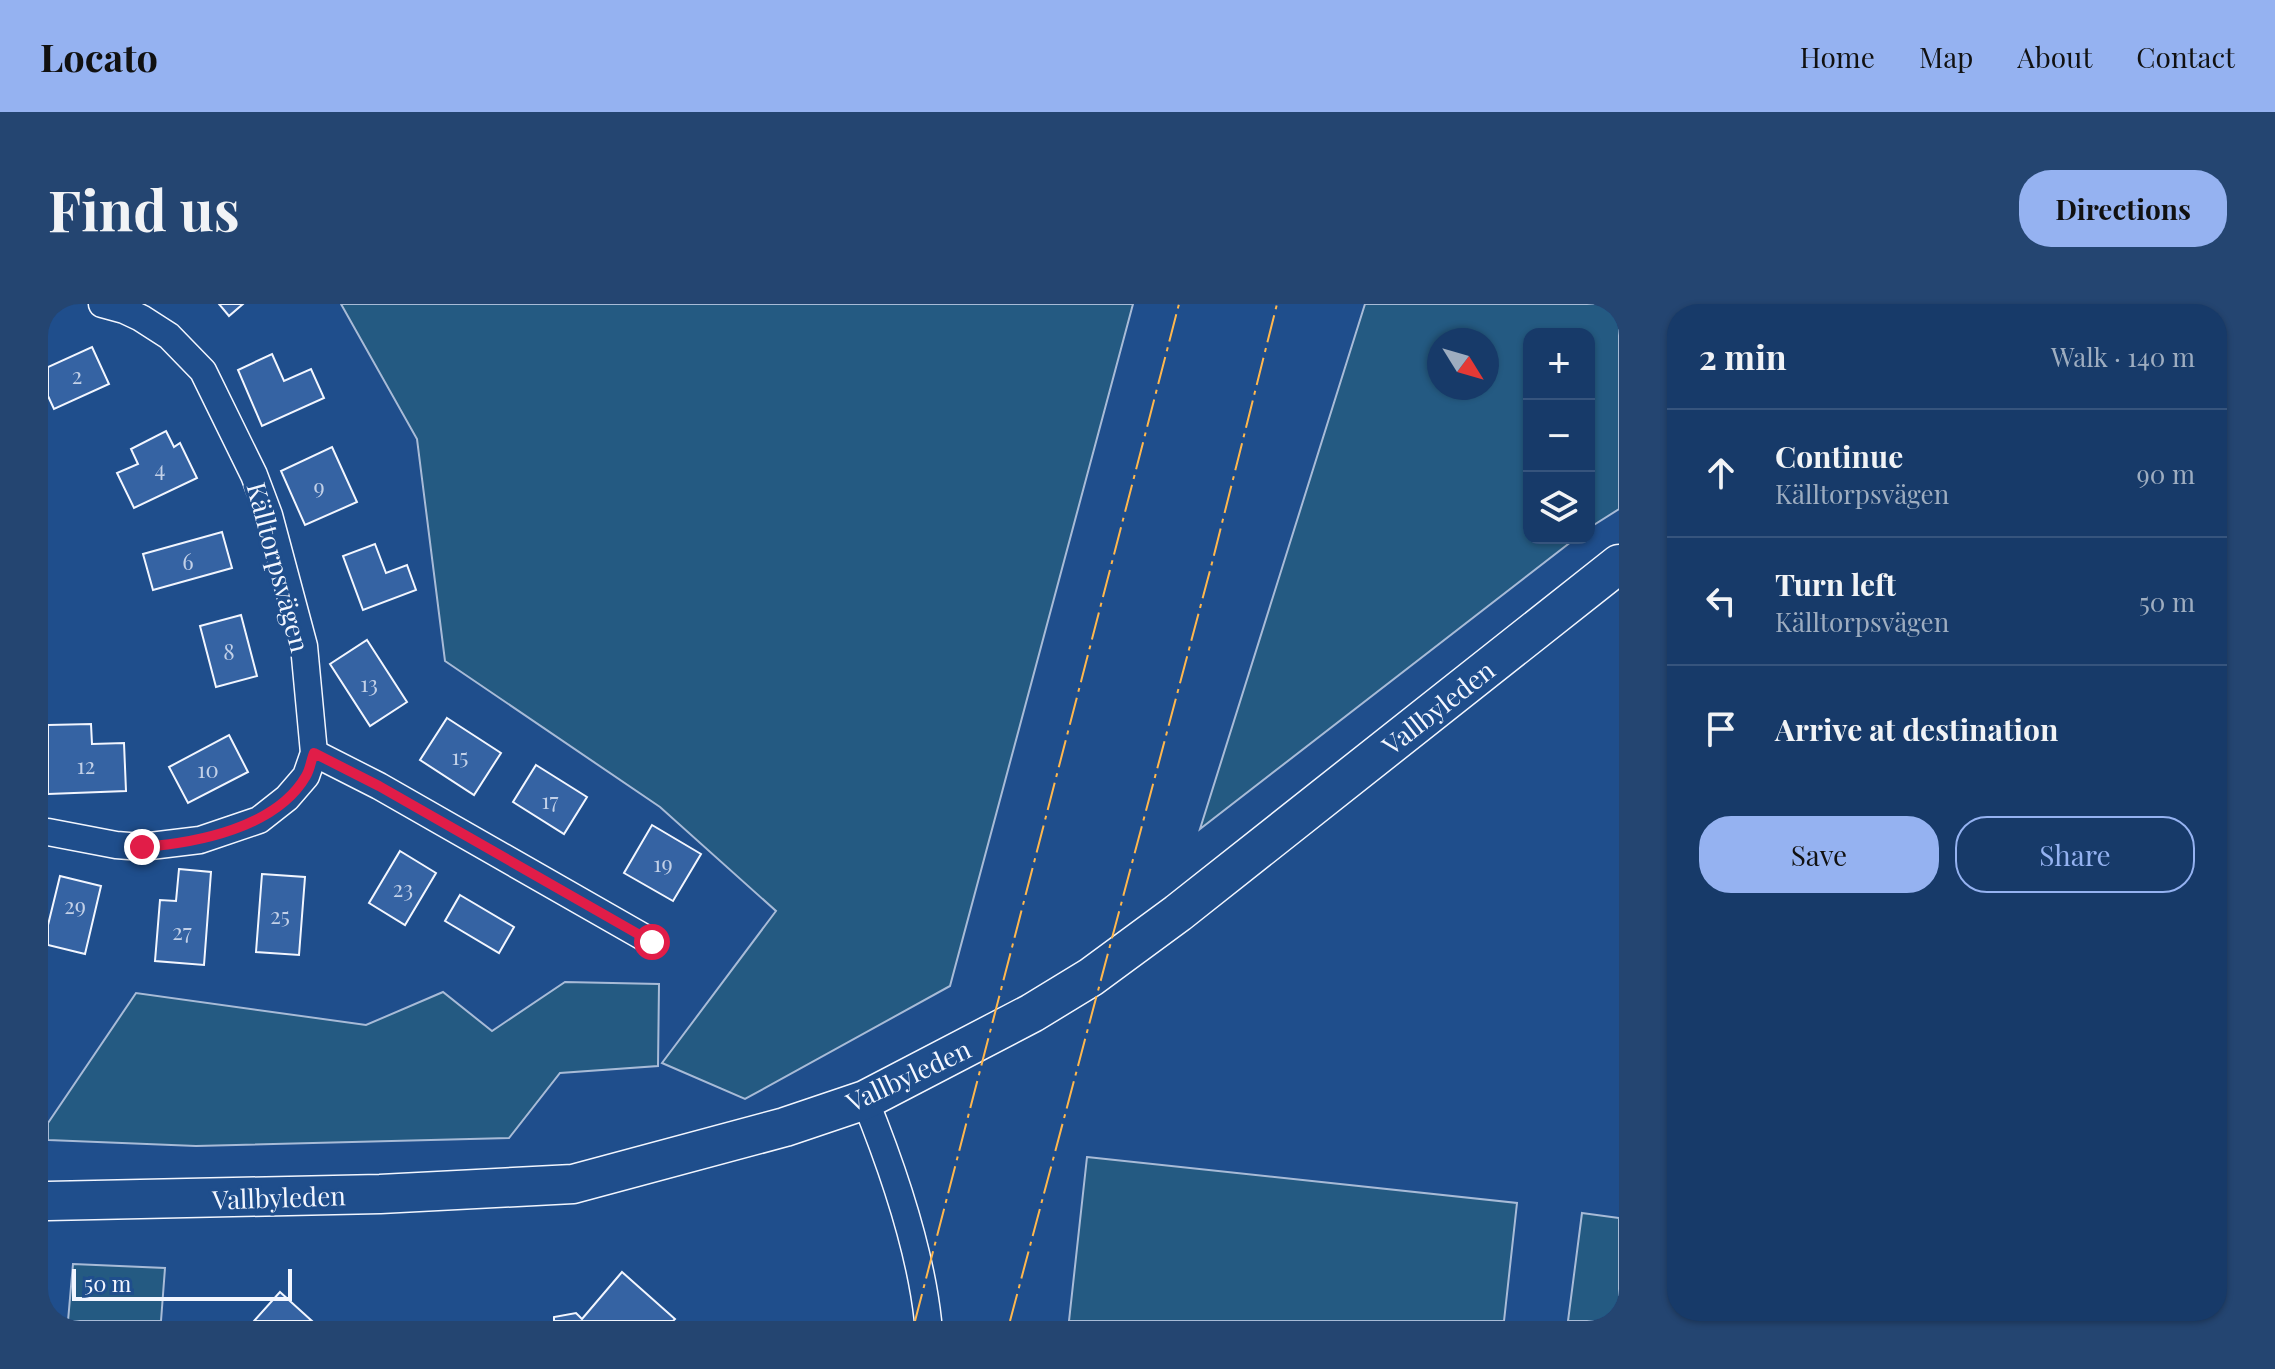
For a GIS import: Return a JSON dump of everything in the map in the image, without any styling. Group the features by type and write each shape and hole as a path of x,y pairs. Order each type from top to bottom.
{"main road":[{"name":"Vallbyleden","path":"48,1201 364,1194 573,1184 785,1127 865,1100 1032,1013 1091,977 1178,913 1619,564"}],"street":[{"name":"Källtorpsvägen","path":"102,304 124,310 169,336 203,371 254,475 269,515 304,646 314,753"},
{"path":"48,832 142,847 200,840 259,820 287,798 306,776 314,753 379,786 652,942"},
{"path":"865,1100 881,1139 912,1240 928,1321"}],"shaded area":[{"path":"341,304 1133,304 950,986 745,1099 662,1063 776,911 660,807 445,661 417,439"},
{"path":"1365,304 1619,304 1619,509 1595,524 1595,328 1523,328 1523,544 1568,544 1200,829"},
{"path":"565,982 659,984 658,1066 560,1073 509,1138 196,1146 48,1140 48,1123 136,993 366,1025 443,992 492,1031"},
{"path":"1087,1157 1517,1203 1504,1321 1069,1321"},
{"path":"1582,1213 1619,1218 1619,1321 1568,1321"},
{"path":"73,1264 165,1268 161,1321 68,1321"}],"building":[{"path":"219,304 243,304 229,316"},
{"path":"92,347 109,384 54,409 48,396 48,367"},
{"path":"272,354 284,381 311,369 324,398 262,426 238,370"},
{"path":"166,431 174,447 180,443 197,478 134,508 117,473 138,464 131,449"},
{"path":"332,447 357,502 305,525 281,471"},
{"path":"222,532 232,568 153,590 143,554"},
{"path":"375,544 386,573 407,565 416,590 363,610 343,556"},
{"path":"241,615 257,676 216,687 200,626"},
{"path":"367,640 407,702 370,726 330,664"},
{"path":"447,718 501,753 474,795 420,760"},
{"path":"91,724 92,744 124,743 126,791 48,794 48,725"},
{"path":"229,735 248,772 188,803 169,767"},
{"path":"536,765 587,797 564,834 513,802"},
{"path":"652,825 701,854 673,901 624,873"},
{"path":"400,851 436,873 405,925 369,903"},
{"path":"179,869 211,872 204,965 155,961 160,900 176,901"},
{"path":"262,874 305,877 299,955 256,952"},
{"path":"60,876 101,886 85,954 48,945 48,925"},
{"path":"460,895 514,927 499,953 445,921"},
{"path":"622,1272 675,1319 554,1321 554,1317 576,1313 582,1319"},
{"path":"280,1292 312,1321 254,1321"}],"power":[{"path":"915,1321 1179,304"},
{"path":"1010,1321 1212,563 1277,304"}],"route":[{"path":"142,847 200,840 259,820 287,798 306,776 314,753 379,786 652,942"}]}
